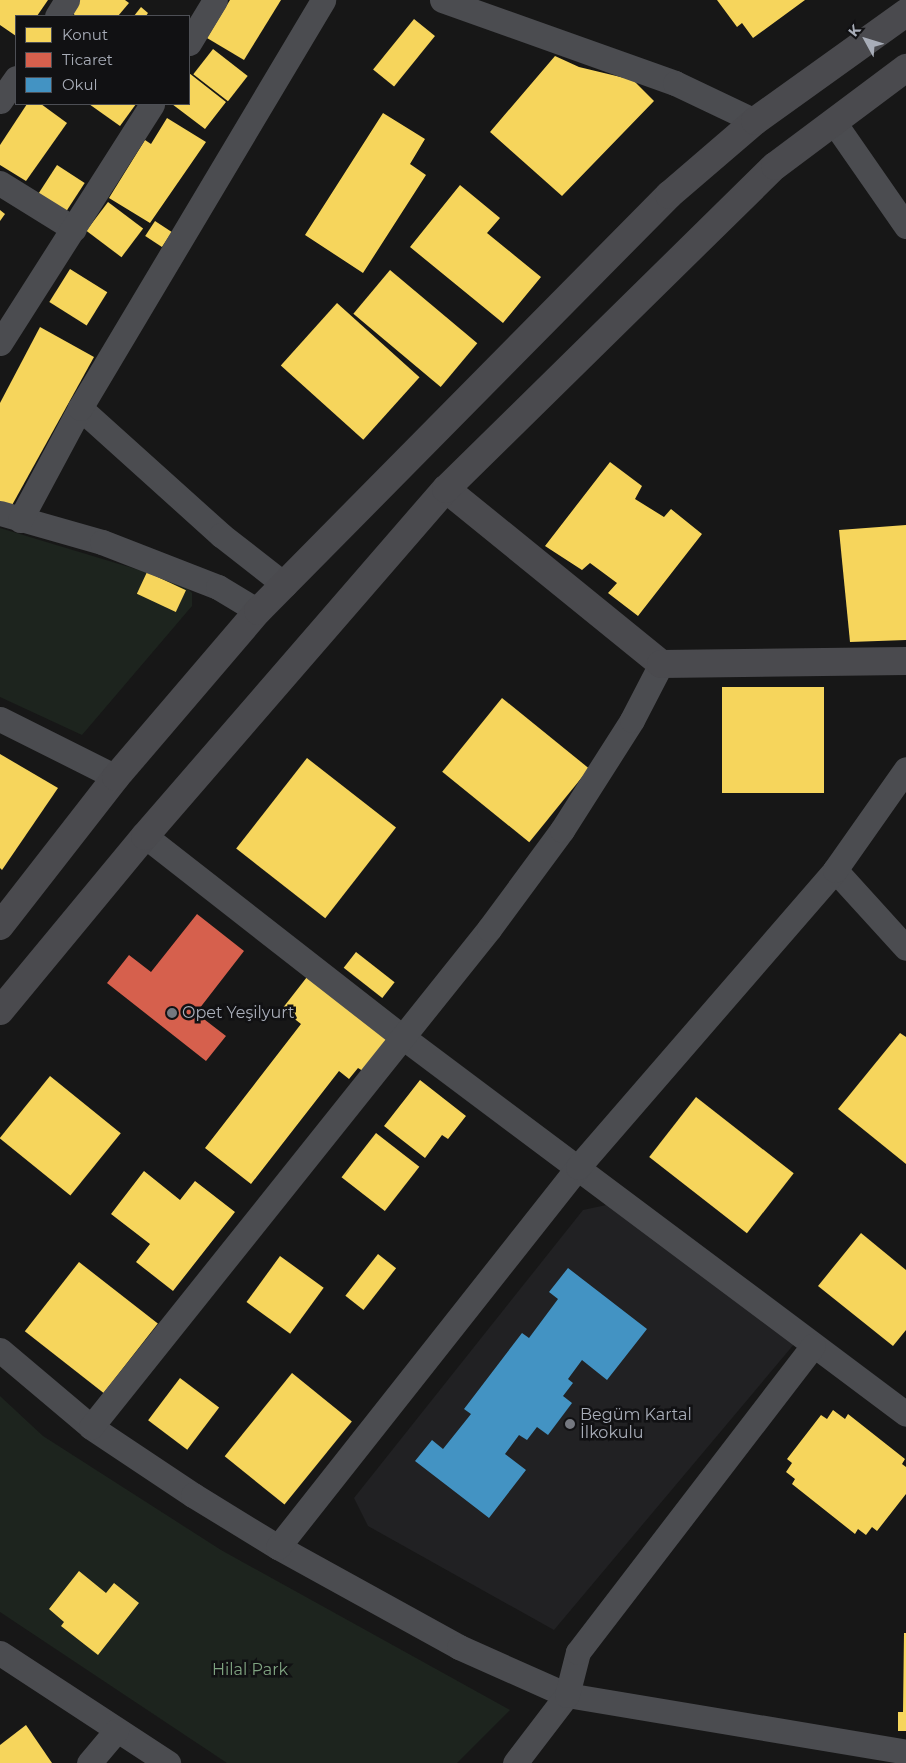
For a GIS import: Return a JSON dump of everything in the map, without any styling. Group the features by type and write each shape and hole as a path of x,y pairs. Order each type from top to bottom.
{"main road":[{"path":"0,926 116,777 258,611 669,195 755,121 906,13"},
{"path":"0,1011 146,836 446,489 775,166 906,68"},
{"path":"446,489 661,664 906,661"}],"street":[{"path":"58,15 67,0"},
{"path":"190,41 215,0"},
{"path":"258,611 218,587 102,542 10,516 80,408 323,0"},
{"path":"442,0 675,83 755,121"},
{"path":"0,101 15,79"},
{"path":"0,343 151,105"},
{"path":"833,122 906,226"},
{"path":"0,183 74,229"},
{"path":"80,408 221,535 284,585"},
{"path":"91,1427 404,1038 562,830 632,720 661,664"},
{"path":"0,719 116,777"},
{"path":"278,1547 578,1167 835,870 906,769"},
{"path":"146,836 404,1038 906,1414"},
{"path":"835,870 906,948"},
{"path":"515,1763 567,1695 578,1652 813,1346"},
{"path":"0,1350 91,1427 192,1495 278,1547 459,1647 567,1695 906,1752"},
{"path":"0,1653 116,1731 168,1763"},
{"path":"89,1763 116,1731"}],"shaded area":[{"path":"611,1204 795,1343 554,1630 368,1526 354,1498 583,1210"}],"green space":[{"path":"0,528 182,583 192,593 192,606 82,735 0,697"},
{"name":"Hilal Park","path":"0,1396 43,1436 221,1550 510,1710 457,1763 227,1763 0,1612"}],"building: Konut":[{"path":"0,0 48,0 38,15 15,15 15,35 0,25"},
{"path":"80,0 125,0 129,3 119,15 75,15 71,12"},
{"path":"230,0 281,0 244,60 207,38"},
{"path":"717,0 805,0 753,38 742,23 737,27"},
{"path":"141,7 148,13 147,15 135,15"},
{"path":"414,19 435,36 394,87 373,70"},
{"path":"213,49 248,76 228,101 193,74"},
{"path":"555,56 579,67 633,80 654,101 562,196 490,132"},
{"path":"190,74 226,102 205,129 173,105 190,105"},
{"path":"26,105 42,105 67,123 26,181 0,165 0,145"},
{"path":"90,105 135,105 120,126"},
{"path":"383,113 425,139 410,164 426,175 363,273 305,235"},
{"path":"167,118 206,142 150,223 109,198 145,140 151,144"},
{"path":"57,165 85,183 63,216 36,198"},
{"path":"460,185 500,218 487,233 541,277 503,323 410,247"},
{"path":"108,202 143,228 121,257 86,231"},
{"path":"0,210 5,214 0,221"},
{"path":"155,221 172,232 162,247 145,236"},
{"path":"70,269 107,292 87,325 49,302"},
{"path":"390,270 477,343 441,387 353,314"},
{"path":"337,303 419,377 363,440 281,365"},
{"path":"40,327 94,357 11,507 0,504 0,403"},
{"path":"610,462 642,486 635,499 664,517 671,509 702,534 638,616 608,593 617,583 590,563 582,570 545,546"},
{"path":"906,525 906,640 850,642 839,530"},
{"path":"147,572 186,590 176,612 137,594"},
{"path":"722,687 824,687 824,793 722,793"},
{"path":"502,698 589,768 529,842 442,772"},
{"path":"0,754 58,788 2,870 0,868"},
{"path":"307,758 396,828 325,918 236,849"},
{"path":"356,952 395,982 382,998 344,968"},
{"path":"307,977 388,1040 363,1071 358,1068 349,1079 339,1071 251,1184 205,1148 301,1024 282,1009"},
{"path":"900,1033 906,1037 906,1164 838,1109"},
{"path":"50,1076 121,1133 70,1195 0,1138"},
{"path":"420,1080 466,1116 448,1139 442,1135 425,1158 384,1126"},
{"path":"696,1097 794,1173 747,1233 649,1157"},
{"path":"376,1133 419,1167 385,1211 342,1177"},
{"path":"144,1171 180,1200 195,1181 235,1212 173,1291 136,1262 150,1244 111,1214"},
{"path":"861,1233 906,1270 906,1330 893,1346 818,1286"},
{"path":"378,1254 396,1268 363,1310 345,1296"},
{"path":"280,1256 324,1288 290,1334 246,1302"},
{"path":"79,1262 158,1324 104,1393 25,1331"},
{"path":"292,1373 352,1421 285,1505 225,1456"},
{"path":"180,1378 219,1407 187,1450 148,1420"},
{"path":"833,1410 845,1419 848,1414 905,1459 902,1464 906,1467 906,1494 877,1531 872,1527 866,1535 858,1529 855,1534 792,1484 795,1479 786,1472 792,1463 787,1459 821,1415 827,1419"},
{"path":"79,1571 106,1593 114,1583 139,1603 98,1655 61,1626 64,1622 49,1609"},
{"path":"904,1633 906,1633 906,1731 898,1731 898,1712 903,1712"},
{"path":"26,1725 52,1763 0,1763 0,1745"}],"building: Ticaret":[{"path":"197,914 244,951 196,1013 226,1036 206,1061 107,983 129,955 151,972"}],"building: Okul":[{"path":"568,1268 647,1329 607,1380 582,1360 568,1379 573,1383 563,1396 572,1403 548,1435 537,1427 527,1440 519,1435 505,1454 526,1470 489,1518 415,1461 432,1440 443,1449 471,1414 464,1409 522,1333 529,1338 558,1299 549,1292"}],"place":[{"name":"Opet Yeşilyurt","path":"172,1013"},
{"name":"Begüm Kartal İlkokulu","path":"570,1424"}]}
